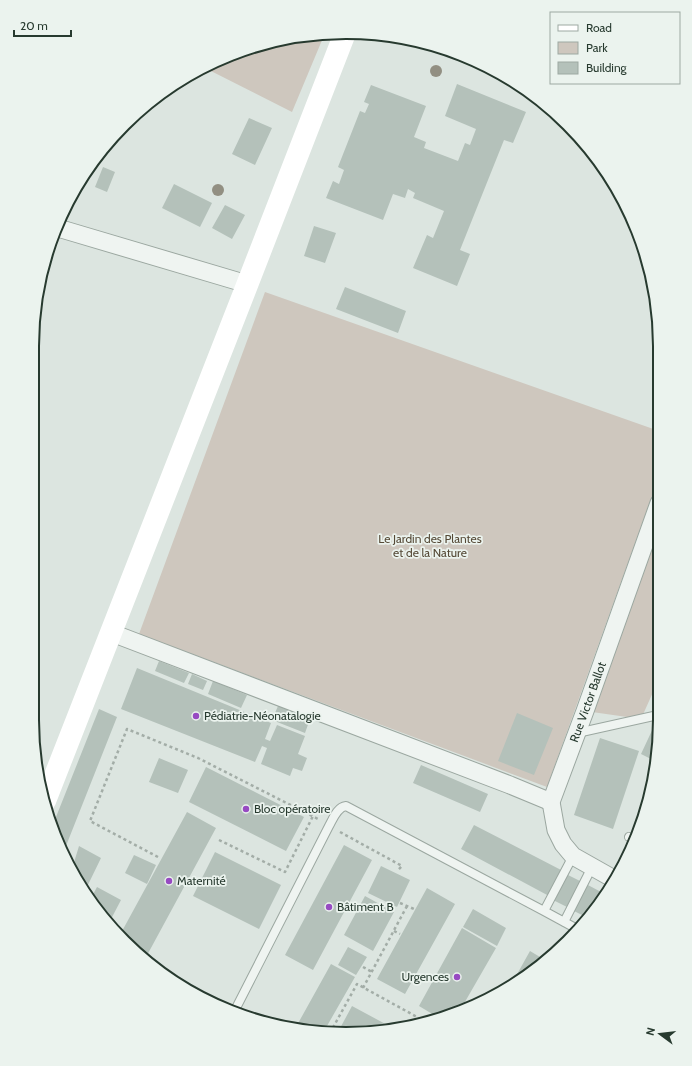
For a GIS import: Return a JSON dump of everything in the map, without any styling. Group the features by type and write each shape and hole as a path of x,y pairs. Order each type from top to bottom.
{"main road":[{"path":"48,794 112,633 343,39"}],"street":[{"path":"62,229 247,284"},
{"name":"Rue Victor Ballot","path":"551,802 585,711 653,517"},
{"path":"112,633 551,802 556,830 563,844 573,856 610,877"}],"lane":[{"path":"576,733 653,716"},
{"path":"237,1007 329,826 342,806 346,806 573,927"},
{"path":"544,911 573,856"},
{"path":"564,922 592,867"}],"path":[{"path":"158,857 90,821 127,729 198,758 313,816 402,866 397,871"},
{"path":"219,840 285,872 313,816"},
{"path":"400,903 414,909"},
{"path":"363,988 407,906"},
{"path":"394,931 400,934"},
{"path":"362,967 372,972"},
{"path":"334,1026 357,984 420,1018"}],"green space":[{"path":"322,40 292,112 210,71 247,55 267,49"},
{"name":"Le Jardin des Plantes et de la Nature","path":"265,292 653,429 653,494 547,787 139,634"},
{"path":"653,520 653,692 641,719 585,711"}],"building":[{"path":"457,84 526,112 513,143 504,140 460,250 470,254 457,286 413,268 427,235 433,238 444,211 413,198 415,193 408,189 405,198 393,194 383,220 326,198 333,181 339,184 344,170 338,167 360,111 365,113 369,104 364,102 371,85 426,106 414,137 426,142 424,148 458,161 465,143 470,145 476,129 445,116"},
{"path":"249,118 272,128 255,165 232,154"},
{"path":"103,167 115,172 107,192 95,187"},
{"path":"174,184 212,203 200,227 162,208"},
{"path":"225,205 245,215 232,239 212,228"},
{"path":"314,226 336,233 325,263 304,256"},
{"path":"345,287 406,311 398,333 336,309"},
{"path":"159,661 189,673 184,683 155,671"},
{"name":"Pédiatrie-Néonatalogie","path":"137,668 271,723 265,739 270,741 277,725 305,736 298,754 307,758 302,771 293,768 290,776 261,764 267,748 262,746 255,762 121,709"},
{"path":"192,674 207,681 203,690 188,684"},
{"path":"213,681 247,695 241,708 208,694"},
{"path":"278,706 310,719 305,733 272,720"},
{"path":"99,709 117,717 66,846 55,819"},
{"path":"517,713 553,728 534,775 498,761"},
{"path":"653,729 650,759 641,754"},
{"path":"600,738 639,751 613,829 574,815"},
{"path":"159,758 188,770 178,793 149,782"},
{"path":"421,765 488,794 480,812 413,783"},
{"name":"Bloc opératoire","path":"206,767 304,817 286,851 189,802"},
{"name":"Maternité","path":"187,812 216,828 148,954 123,930"},
{"path":"474,825 563,871 549,896 461,849"},
{"name":"Bâtiment B","path":"344,845 372,860 313,970 285,955"},
{"path":"79,846 101,858 88,886 74,862"},
{"path":"215,852 281,885 259,929 193,896"},
{"path":"134,855 156,865 147,884 125,873"},
{"path":"381,866 410,880 397,907 368,893"},
{"path":"566,874 582,882 569,908 553,900"},
{"path":"586,884 601,892 583,915 572,910"},
{"path":"97,887 121,900 112,918 102,907 93,894"},
{"path":"427,888 455,904 405,994 377,979"},
{"path":"365,896 394,912 373,951 344,935"},
{"path":"473,909 506,928 497,946 463,927"},
{"name":"Urgences","path":"462,928 496,948 464,1004 433,1015 419,1006"},
{"path":"348,947 367,957 356,975 338,965"},
{"path":"530,951 541,957 533,964 516,975"},
{"path":"331,964 355,977 327,1026 298,1023"},
{"path":"352,1006 386,1024 366,1026 341,1027"}],"place":[{"name":"Pédiatrie-Néonatalogie","path":"196,716"},
{"name":"Bloc opératoire","path":"246,809"},
{"name":"Maternité","path":"169,881"},
{"name":"Bâtiment B","path":"329,907"},
{"name":"Urgences","path":"457,977"}]}
